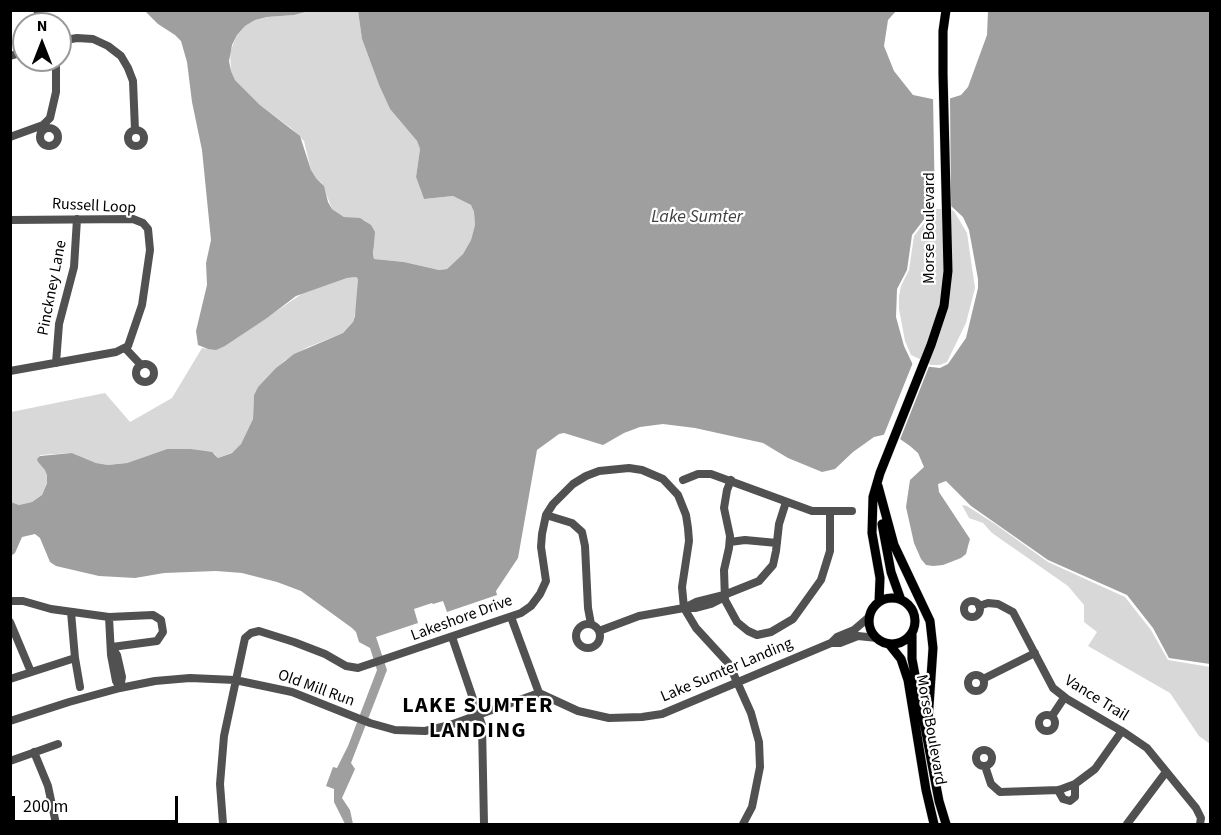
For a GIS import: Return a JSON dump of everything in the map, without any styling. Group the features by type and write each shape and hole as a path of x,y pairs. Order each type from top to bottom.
{"main road":[{"name":"Morse Boulevard","path":"879,602 880,578 872,533 873,497 944,306 948,272 943,31 940,10"},
{"name":"Morse Boulevard","path":"943,31 946,10"},
{"name":"Morse Boulevard","path":"878,484 882,527 891,572 901,600"},
{"name":"Morse Boulevard","path":"881,502 894,545 930,621 933,648 927,736"},
{"path":"888,598 901,600 912,608 915,625 906,640 898,644 889,644 877,638 870,627 869,617 879,602 888,598"},
{"name":"Morse Boulevard","path":"912,633 912,659 939,801 946,825"},
{"name":"Morse Boulevard","path":"889,644 901,659 908,680 934,825"}],"street":[{"path":"72,39 93,39 108,46 121,56 133,81 135,130"},
{"path":"10,137 44,127 50,118 55,102 57,72"},
{"name":"Pinckney Lane","path":"56,363 58,324 74,267 77,219"},
{"name":"Russell Loop","path":"10,220 133,219 143,223 149,233 149,267 142,305 130,342 125,348"},
{"path":"10,371 116,352 125,348 141,365"},
{"name":"Lakeshore Drive","path":"235,680 245,638 259,631 325,654 346,666 358,668 511,617 531,606 546,581 541,547 546,515 561,494 573,484 599,471 629,468 642,470 663,479 678,495 686,515 689,541 682,587 684,608"},
{"path":"683,480 703,473 731,480 812,511 852,511"},
{"path":"731,480 724,508 730,542 724,570 724,595 733,617 742,627 753,633 767,634 787,624 798,614 824,573 830,551 830,512"},
{"path":"599,631 639,616 684,608 696,602 724,595 753,584 764,577 773,565 779,524 786,502"},
{"path":"546,515 572,524 582,532 585,546 588,608 591,624 599,631 599,640 587,647 580,644 576,637 578,630 584,625 591,624"},
{"path":"730,542 745,540 777,543"},
{"path":"10,601 23,601 71,612 109,617 153,615 161,620 163,632 157,641 112,647"},
{"name":"Vance Trail","path":"980,606 998,603 1009,609 1017,617 1053,688 1064,698 1147,748 1196,808 1201,818 1200,825"},
{"path":"684,608 696,628 729,664 751,713 759,742 760,767 756,792 743,825"},
{"path":"71,612 80,687"},
{"path":"109,617 111,655 117,668 120,688"},
{"path":"511,617 539,693"},
{"name":"Lake Sumter Landing","path":"539,693 552,701 593,716 642,717 675,709 831,643 837,637 854,630 869,617"},
{"path":"10,622 31,672"},
{"name":"Lake Sumter Landing","path":"831,643 840,643 858,636 877,638"},
{"path":"452,637 484,736 484,825"},
{"path":"983,679 1035,653"},
{"path":"10,679 75,658"},
{"name":"Old Mill Run","path":"10,721 120,688 154,681 190,678 235,680 292,692 370,723 395,730 425,731 479,715 539,693"},
{"path":"223,825 220,784 222,758 235,680"},
{"path":"1052,716 1064,698"},
{"path":"985,766 991,784 1000,792 1058,790 1076,784 1095,769 1122,731"},
{"path":"10,761 58,744"},
{"path":"34,752 48,786 56,825"},
{"path":"1127,825 1167,772"},
{"path":"1058,790 1063,800 1070,801 1076,796 1076,784"}],"shaded area":[{"path":"309,11 358,11 362,39 379,85 390,109 417,141 420,149 416,177 424,199 453,196 471,205 475,225 471,240 463,254 447,269 439,270 404,262 374,259 374,250 366,221 344,217 332,209 322,183 311,170 304,141 260,105 235,80 231,71 230,52 237,35 245,26 255,20"},
{"path":"935,209 943,209 945,271 941,305 922,360 911,355 905,341 899,296 909,270 914,236"},
{"path":"949,209 954,211 967,233 975,288 966,323 947,362 931,365 927,363 946,307"},
{"path":"356,277 358,279 357,307 353,322 343,333 308,347 284,361 258,387 254,395 253,419 236,451 218,458 215,454 191,449 167,449 127,463 108,465 96,463 72,453 40,455 38,462 46,470 47,475 42,495 32,502 19,505 11,502 11,412 105,393 130,422 172,398 202,348 225,346 303,293"},
{"path":"962,505 995,524 1048,562 1125,597 1151,630 1168,660 1210,667 1210,744 1199,736 1170,693 1088,646 1097,632 1084,622 1084,605 1068,586 992,533 983,523 969,518"}],"water":[{"name":"Lake Sumter","path":"145,11 309,11 294,15 267,17 245,26 232,45 229,61 235,80 260,105 300,136 311,170 324,186 332,209 344,217 360,218 371,225 375,232 374,259 404,262 439,270 447,269 463,254 471,240 475,225 474,212 471,205 453,196 424,199 416,177 420,149 417,141 390,109 379,85 362,39 358,11 896,11 888,20 884,46 894,71 913,95 942,101 961,95 968,87 987,35 988,11 1210,11 1210,664 1169,658 1153,628 1127,595 1048,560 971,506 946,481 938,484 939,492 970,539 966,554 961,558 943,565 926,565 914,543 906,507 910,480 924,467 918,453 900,439 887,434 874,437 835,469 822,472 788,458 763,443 695,428 663,424 640,427 603,445 564,433 559,434 537,450 518,558 496,591 497,595 447,612 443,601 414,609 418,623 376,637 387,670 351,763 355,769 342,798 350,810 353,824 345,824 334,802 334,789 326,786 333,767 337,768 348,746 377,670 370,648 359,642 352,628 301,591 242,573 216,571 164,573 135,578 99,576 56,566 50,562 40,538 35,534 22,537 15,553 11,556 11,502 19,505 32,502 42,495 47,483 47,475 38,462 37,459 40,456 72,453 96,463 108,465 127,463 167,449 212,452 218,458 232,453 241,444 253,419 254,395 258,387 276,368 294,354 343,333 353,322 355,316 358,279 356,277 296,296 267,318 216,350 198,345 196,331 207,285 206,263 211,240 202,150 187,62 181,41","holes":["935,205 950,205 963,217 969,230 978,288 966,338 948,364 940,368 913,365 904,346 896,317 897,289 907,270 912,235"]}],"pier":[{"path":"933,96 950,97 951,209 940,205 935,210"},
{"path":"914,360 917,363 930,364 899,442 893,438 883,437"}],"district":[{"name":"LAKE SUMTER LANDING","path":"478,720"}]}
